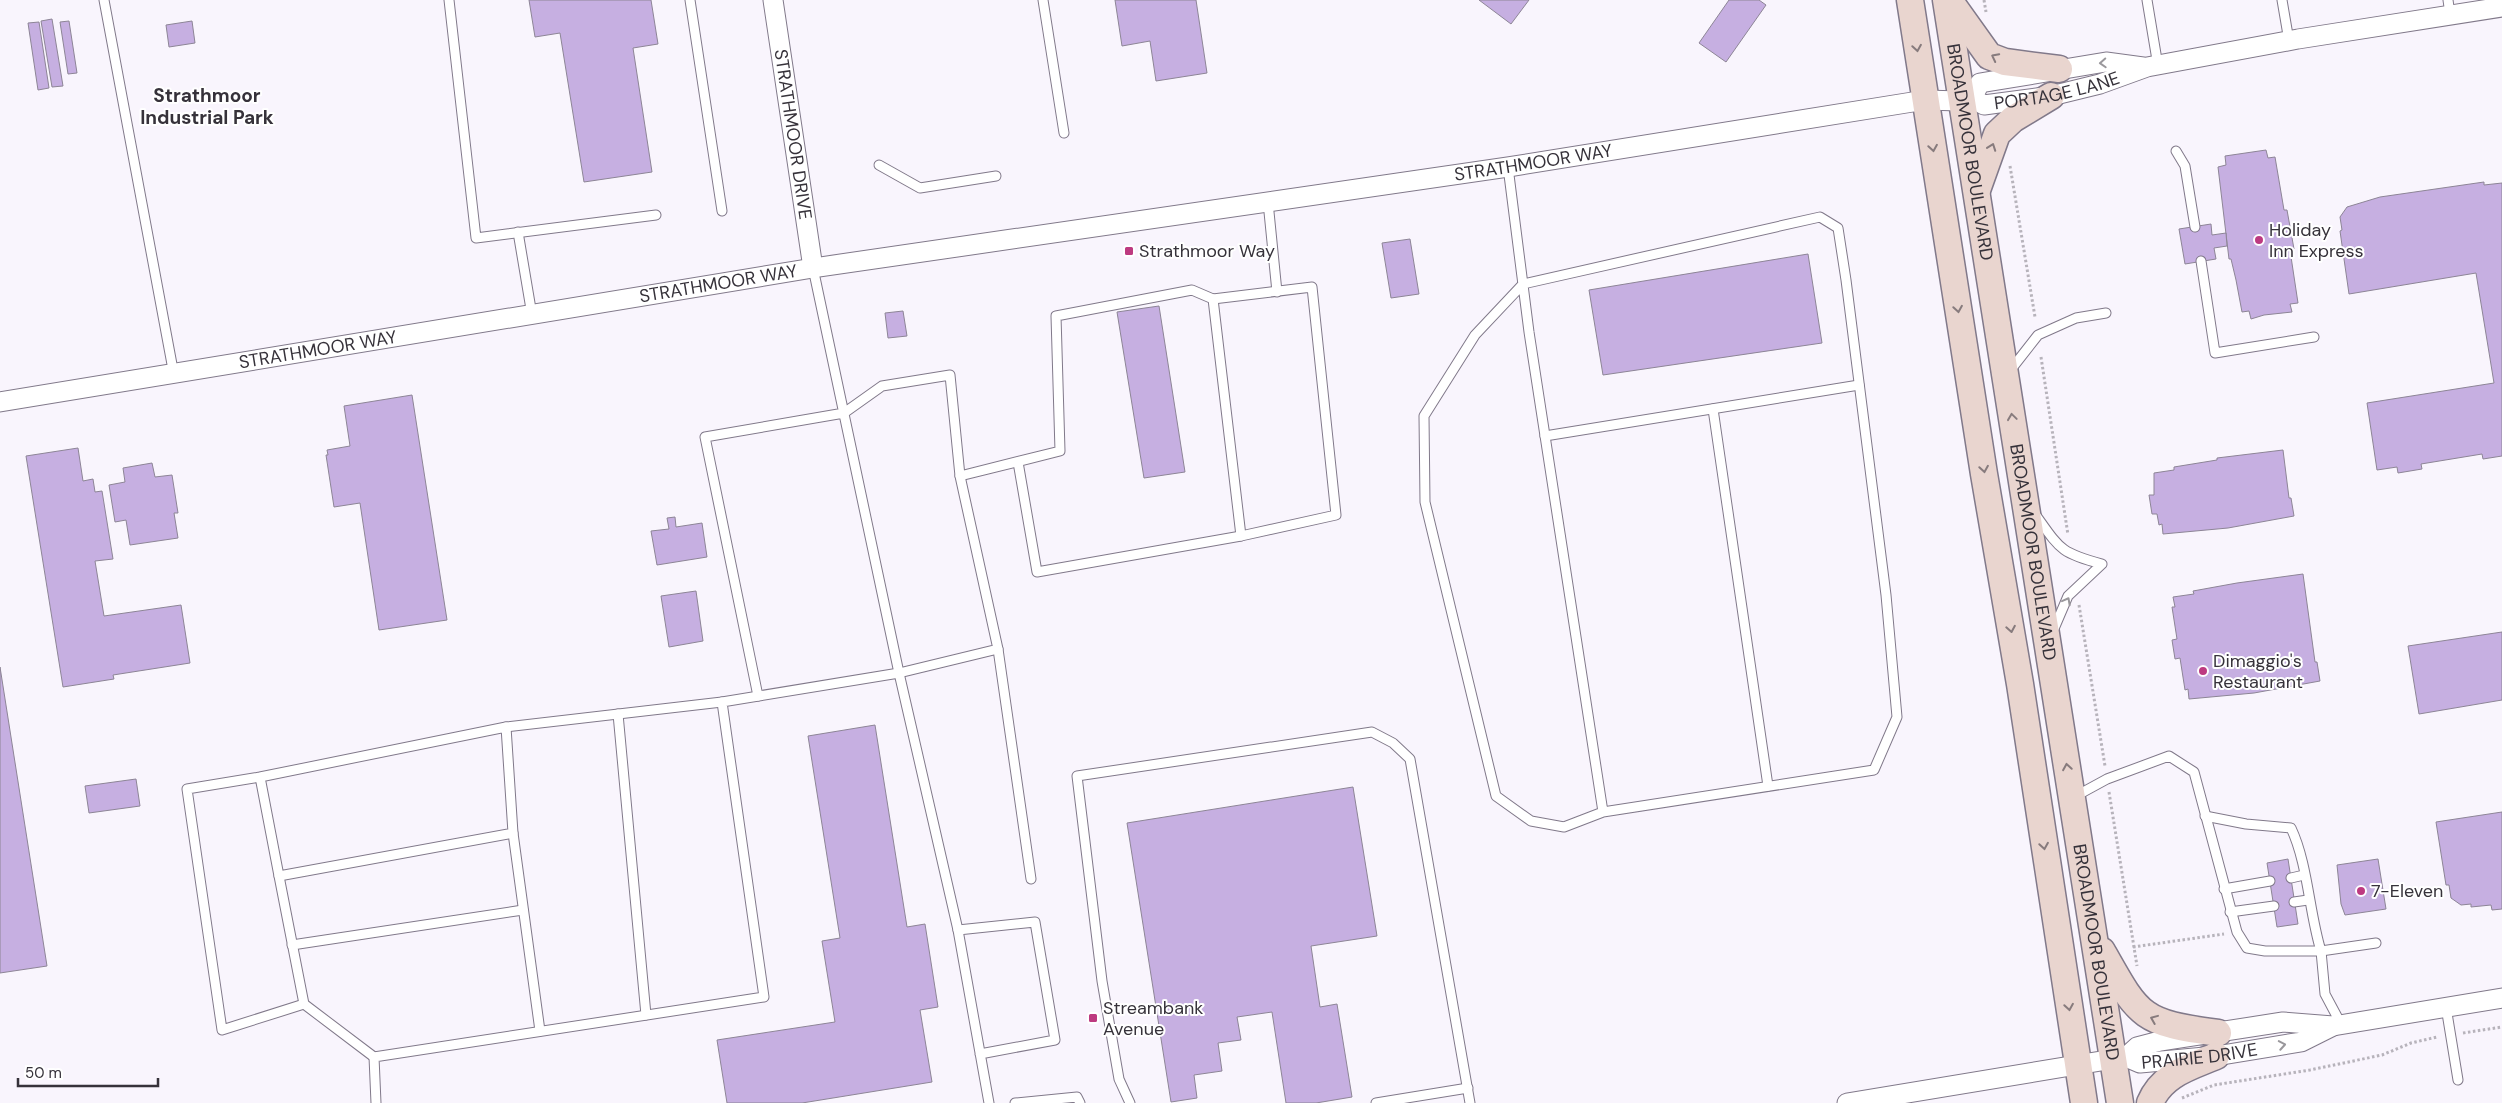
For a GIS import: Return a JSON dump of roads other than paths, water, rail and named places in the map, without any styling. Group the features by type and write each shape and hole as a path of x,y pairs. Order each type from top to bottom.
{"main road":[{"name":"BROADMOOR BOULEVARD","path":"1910,0 2020,684 2084,1103"},
{"name":"BROADMOOR BOULEVARD","path":"1947,0 1966,99 1976,193 2093,936 2119,1058 2120,1103"},
{"path":"1947,0 1990,56 2006,62 2059,69"},
{"path":"1976,193 1996,134 2013,118 2051,96"},
{"path":"2093,936 2128,998 2146,1016 2217,1045"},
{"path":"2162,1103 2156,1089 2217,1045"}],"street":[{"name":"STRATHMOOR DRIVE","path":"773,0 813,268"},
{"name":"PORTAGE LANE","path":"2152,67 2106,62 2059,69 1980,84 1966,99 1984,106 2051,96 2100,84 2152,67 2449,7 2502,7"},
{"name":"STRATHMOOR WAY","path":"0,402 174,375 813,268 1508,166 1925,100 1966,99"},
{"name":"PRAIRIE DRIVE","path":"2119,1058 2137,1047 2160,1041 2217,1045 2283,1022 2337,1025 2502,998"},
{"path":"1847,1103 1892,1099 2119,1058"}],"lane":[{"path":"104,0 174,375"},
{"path":"449,0 476,238 656,215"},
{"path":"690,0 722,211"},
{"path":"1043,0 1064,133"},
{"path":"2147,0 2152,67"},
{"path":"2282,0 2288,41"},
{"path":"2176,152 2185,166 2195,227"},
{"path":"879,165 920,188 996,176"},
{"path":"1508,166 1545,436 1603,812"},
{"path":"1268,202 1277,292"},
{"path":"1820,217 1838,228 1859,385 1886,594 1897,717 1874,770 1603,812 1564,827 1531,821 1496,796 1426,502 1424,416 1475,335 1523,284 1820,217"},
{"path":"518,232 532,315"},
{"path":"2201,261 2215,352 2314,337"},
{"path":"813,268 899,673 958,930 989,1103"},
{"path":"960,476 1060,450 1056,316 1192,290 1213,299 1312,288 1336,515 1241,536 1037,572 1018,462"},
{"path":"1213,299 1241,536"},
{"path":"2006,376 2038,335 2076,318 2106,313"},
{"path":"758,696 705,437 844,413 882,386 950,375 960,476 998,649 1031,879"},
{"path":"1545,436 1859,385"},
{"path":"1713,409 1768,786"},
{"path":"2024,500 2059,547 2071,556 2102,564 2068,596 2047,645"},
{"path":"304,1004 222,1030 187,788 260,777 506,727 722,702 899,673 998,649"},
{"path":"260,777 304,1004 374,1057 764,997 722,702"},
{"path":"618,714 646,1015"},
{"path":"506,727 513,833 540,1031"},
{"path":"1130,1103 1119,1079 1102,981 1077,776 1372,732 1393,743 1410,759 1470,1103"},
{"path":"2072,798 2107,779 2169,756 2194,772 2230,912 2237,932 2247,948 2265,952 2321,951 2376,943"},
{"path":"2205,816 2246,824 2291,828 2298,842 2313,925 2321,951 2325,994 2337,1025"},
{"path":"279,876 513,833"},
{"path":"2291,878 2304,876"},
{"path":"2224,889 2270,881"},
{"path":"2294,902 2308,900"},
{"path":"2230,912 2274,906"},
{"path":"292,945 523,910"},
{"path":"958,930 1035,922 1055,1040 980,1054"},
{"path":"2446,1007 2458,1080"},
{"path":"374,1057 376,1103"},
{"path":"1376,1103 1468,1088"},
{"path":"1015,1103 1077,1097 1080,1103"}],"place":[{"name":"Holiday Inn Express","path":"2259,240"},
{"name":"Strathmoor Way","path":"1129,251"},
{"name":"Dimaggio's Restaurant","path":"2203,671"},
{"name":"7-Eleven","path":"2361,891"},
{"name":"Streambank Avenue","path":"1093,1018"}],"district":[{"name":"Strathmoor Industrial Park","path":"207,106"}]}
